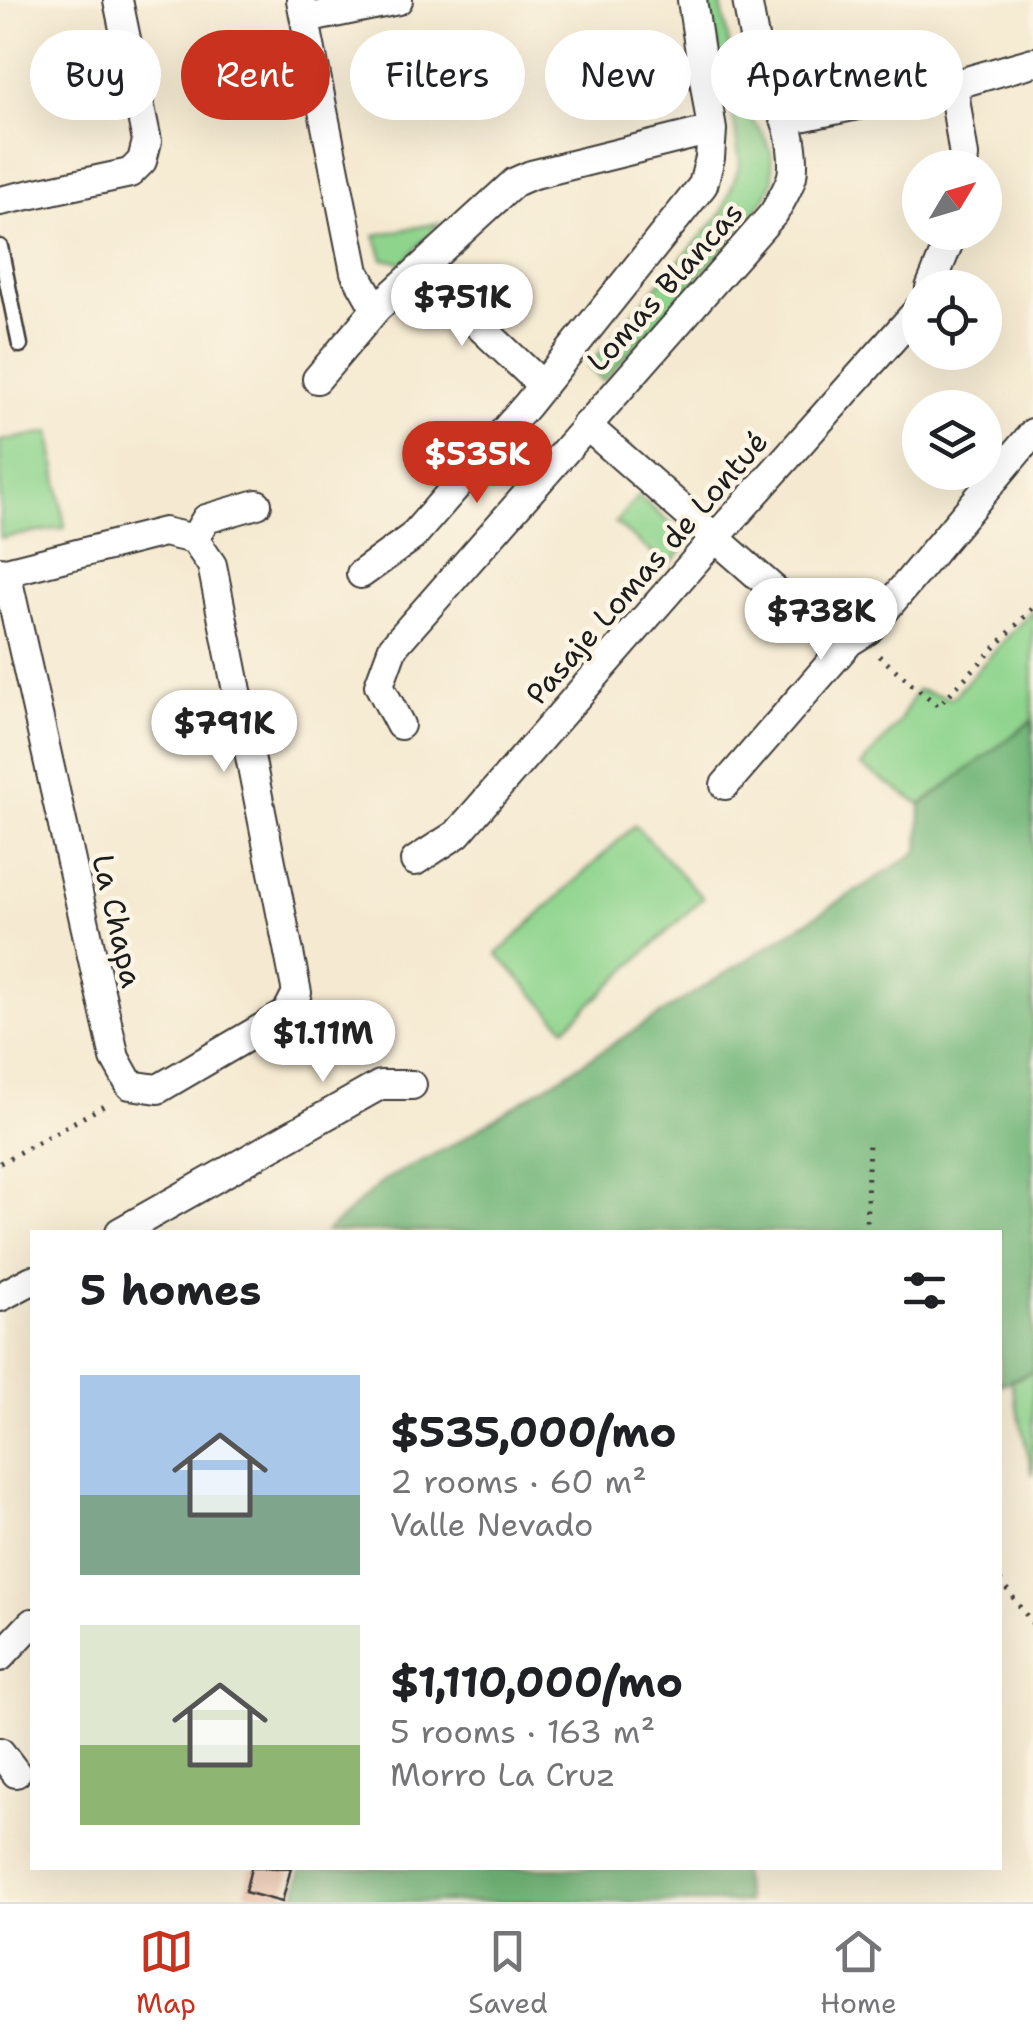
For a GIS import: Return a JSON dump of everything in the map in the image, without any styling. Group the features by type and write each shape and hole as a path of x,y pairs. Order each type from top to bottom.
{"street":[{"path":"0,202 130,174 142,161 147,141 118,0"},
{"path":"376,309 355,272 303,10 398,0"},
{"path":"361,574 412,537 542,385 703,184 712,130 692,0"},
{"name":"Lomas Blancas","path":"747,0 753,30"},
{"path":"963,82 1033,62"},
{"name":"Lomas Blancas","path":"400,725 380,686 393,647 774,213 792,176 786,120"},
{"path":"958,120 963,150"},
{"path":"317,379 376,309 515,182 712,130"},
{"path":"421,271 542,385"},
{"name":"Pasaje Lomas de Lontué","path":"415,861 457,834 902,328"},
{"path":"586,425 825,634 849,642"},
{"path":"725,785 849,642 868,630 1033,433"},
{"path":"194,539 206,520 257,504"},
{"path":"3,572 164,532 194,539 212,564 297,993 286,1014 158,1089 130,1086"},
{"name":"La Chapa","path":"3,572 115,1058 130,1086"},
{"path":"124,1230 380,1085 412,1085"},
{"path":"0,1298 30,1281"},
{"path":"0,1657 30,1624"}],"lane":[{"path":"0,247 20,345"}],"path":[{"path":"849,642 883,657 938,706 1033,608"},
{"path":"0,1164 105,1107 130,1086"},
{"path":"866,1230 869,1140"},
{"path":"1002,1583 1033,1624"}],"green space":[{"path":"707,0 720,0 726,30 714,30"},
{"path":"733,120 751,120 771,152 773,180 766,197 603,381 588,367 722,213 740,164"},
{"path":"439,223 403,263 383,259 375,235"},
{"path":"50,432 65,528 0,538 0,441"},
{"path":"638,496 682,533 686,546 668,566 615,523"},
{"path":"1033,609 1033,720 921,805 861,766 897,725 917,690 952,698"},
{"path":"1033,720 1033,1371 1002,1384 1002,1230 328,1230 384,1180 454,1144 919,851 921,805"},
{"path":"635,825 703,898 565,1028 497,954"},
{"path":"1033,1371 1033,1475 1011,1382"},
{"path":"302,1870 740,1870 747,1902 294,1902"}],"building":[{"path":"250,1870 290,1870 282,1902 245,1892"}]}
